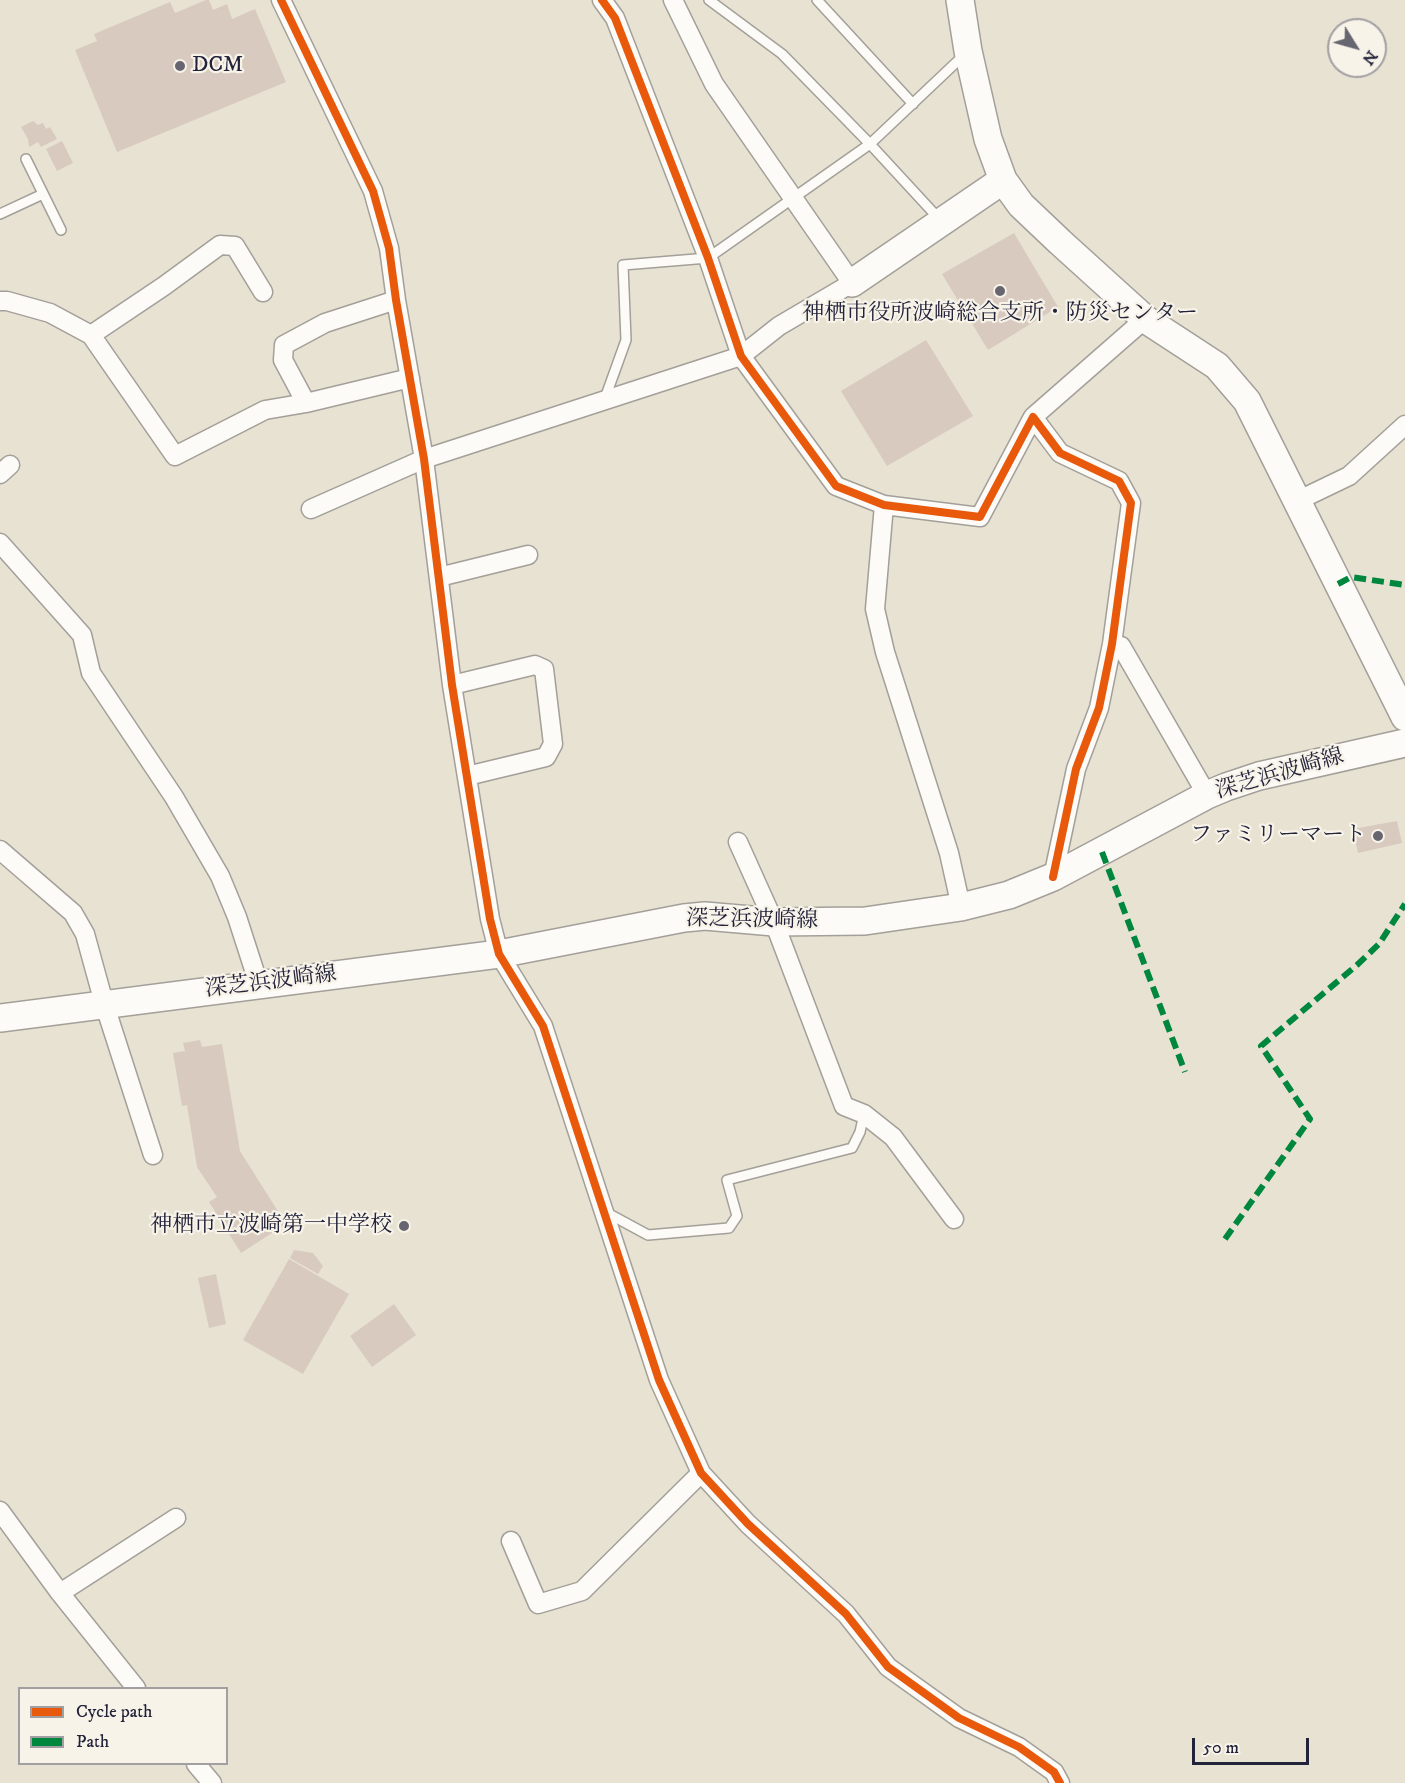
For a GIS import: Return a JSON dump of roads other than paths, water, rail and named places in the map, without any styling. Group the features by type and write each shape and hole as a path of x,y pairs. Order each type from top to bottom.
{"main road":[{"path":"960,0 968,51 988,139 1003,180 1021,205 1145,319 1217,366 1247,401 1405,717"},
{"path":"852,283 1003,180"},
{"name":"深芝浜波崎線","path":"0,1018 499,954 684,918 705,916 774,922 865,921 961,907 1009,895 1053,877 1207,795 1259,776 1405,743"}],"street":[{"path":"281,0 373,191 389,248 424,459 452,685 490,920 499,954 543,1026 658,1380 701,1473 748,1524 846,1614 888,1667 959,1718 1019,1747 1054,1772 1060,1783"},
{"path":"602,0 615,18 708,258 741,356 836,486 884,505 980,517 1033,417 1145,319"},
{"path":"311,508 424,459 741,356 779,326 852,283 714,84 673,0"},
{"path":"91,335 220,245 235,246 263,292"},
{"path":"0,301 7,300 50,314 91,335 175,456 265,410 306,403 410,378"},
{"path":"306,403 283,360 284,345 325,323 396,300"},
{"path":"1033,417 1060,453 1119,481 1131,503 1112,644 1099,708 1076,768 1053,877"},
{"path":"1297,501 1349,476 1405,425"},
{"path":"884,505 875,609 885,652 949,853 961,907"},
{"path":"0,543 82,634 91,673 174,797 220,876 237,917 259,985"},
{"path":"439,577 528,555"},
{"path":"1112,644 1121,646 1207,795"},
{"path":"452,685 535,665 544,669 553,744 546,757 467,776"},
{"path":"738,842 774,922 844,1106 864,1114 893,1137 954,1219"},
{"path":"0,850 72,913 85,934 104,1003 153,1155"},
{"path":"511,1541 538,1604 582,1591 701,1473"},
{"path":"0,1511 60,1593 134,1687"},
{"path":"60,1593 176,1518"},
{"path":"197,1765 212,1783"}],"lane":[{"path":"709,0 782,54 943,222"},
{"path":"817,0 913,104"},
{"path":"604,401 626,340 623,265 708,258 870,144 968,51"},
{"path":"26,159 62,230"},
{"path":"0,214 43,194"},
{"path":"605,1216 611,1215 648,1235 729,1227 737,1216 727,1180 852,1148 860,1132 864,1114"}],"place":[{"name":"DCM","path":"180,66"},
{"name":"神栖市役所波崎総合支所・防災センター","path":"1000,291"},
{"name":"ファミリーマート","path":"1378,836"},
{"name":"神栖市立波崎第一中学校","path":"404,1226"}]}
